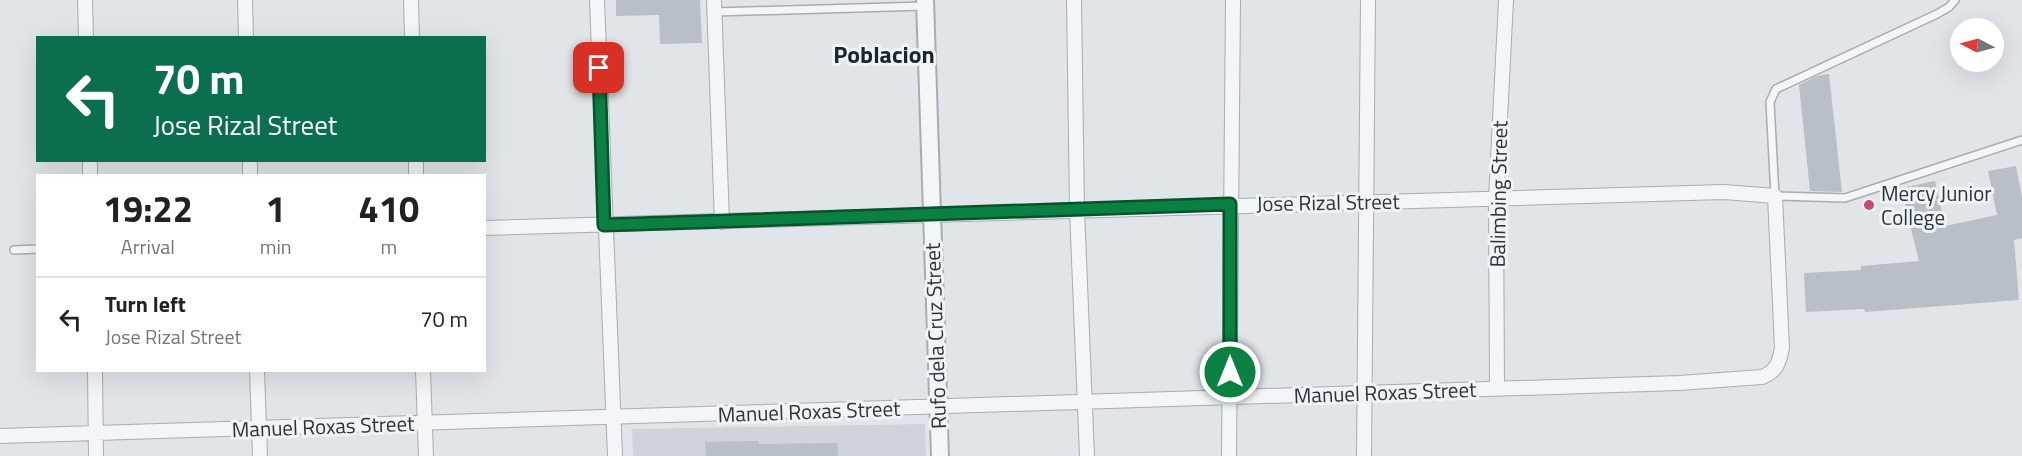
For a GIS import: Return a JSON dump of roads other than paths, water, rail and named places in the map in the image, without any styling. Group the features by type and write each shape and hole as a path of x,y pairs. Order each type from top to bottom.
{"street":[{"path":"84,0 86,36"},
{"path":"245,0 246,36"},
{"path":"411,0 412,36"},
{"path":"597,0 604,225 615,456"},
{"path":"1074,0 1077,210 1087,456"},
{"path":"1229,456 1233,0"},
{"path":"1364,456 1368,0"},
{"name":"Balimbing Street","path":"1497,388 1496,199 1506,0"},
{"name":"Rufo dela Cruz Street","path":"925,3 930,216 940,456"},
{"path":"715,6 722,222"},
{"name":"Jose Rizal Street","path":"486,228 930,216 1230,204 1724,192 1775,196"},
{"name":"Manuel Roxas Street","path":"0,436 1231,396 1679,384 1762,377 1773,372 1779,363 1782,348 1775,196"},
{"path":"94,372 96,456"},
{"path":"257,372 260,456"},
{"path":"423,372 426,456"}],"lane":[{"path":"1955,0 1949,7 1936,14 1776,89 1770,102 1775,196 1845,198 2022,140"},
{"path":"715,6 925,3"},
{"path":"14,250 36,249"}],"place":[{"name":"Mercy Junior College","path":"1869,205"}],"district":[{"name":"Poblacion","path":"884,54"}]}
